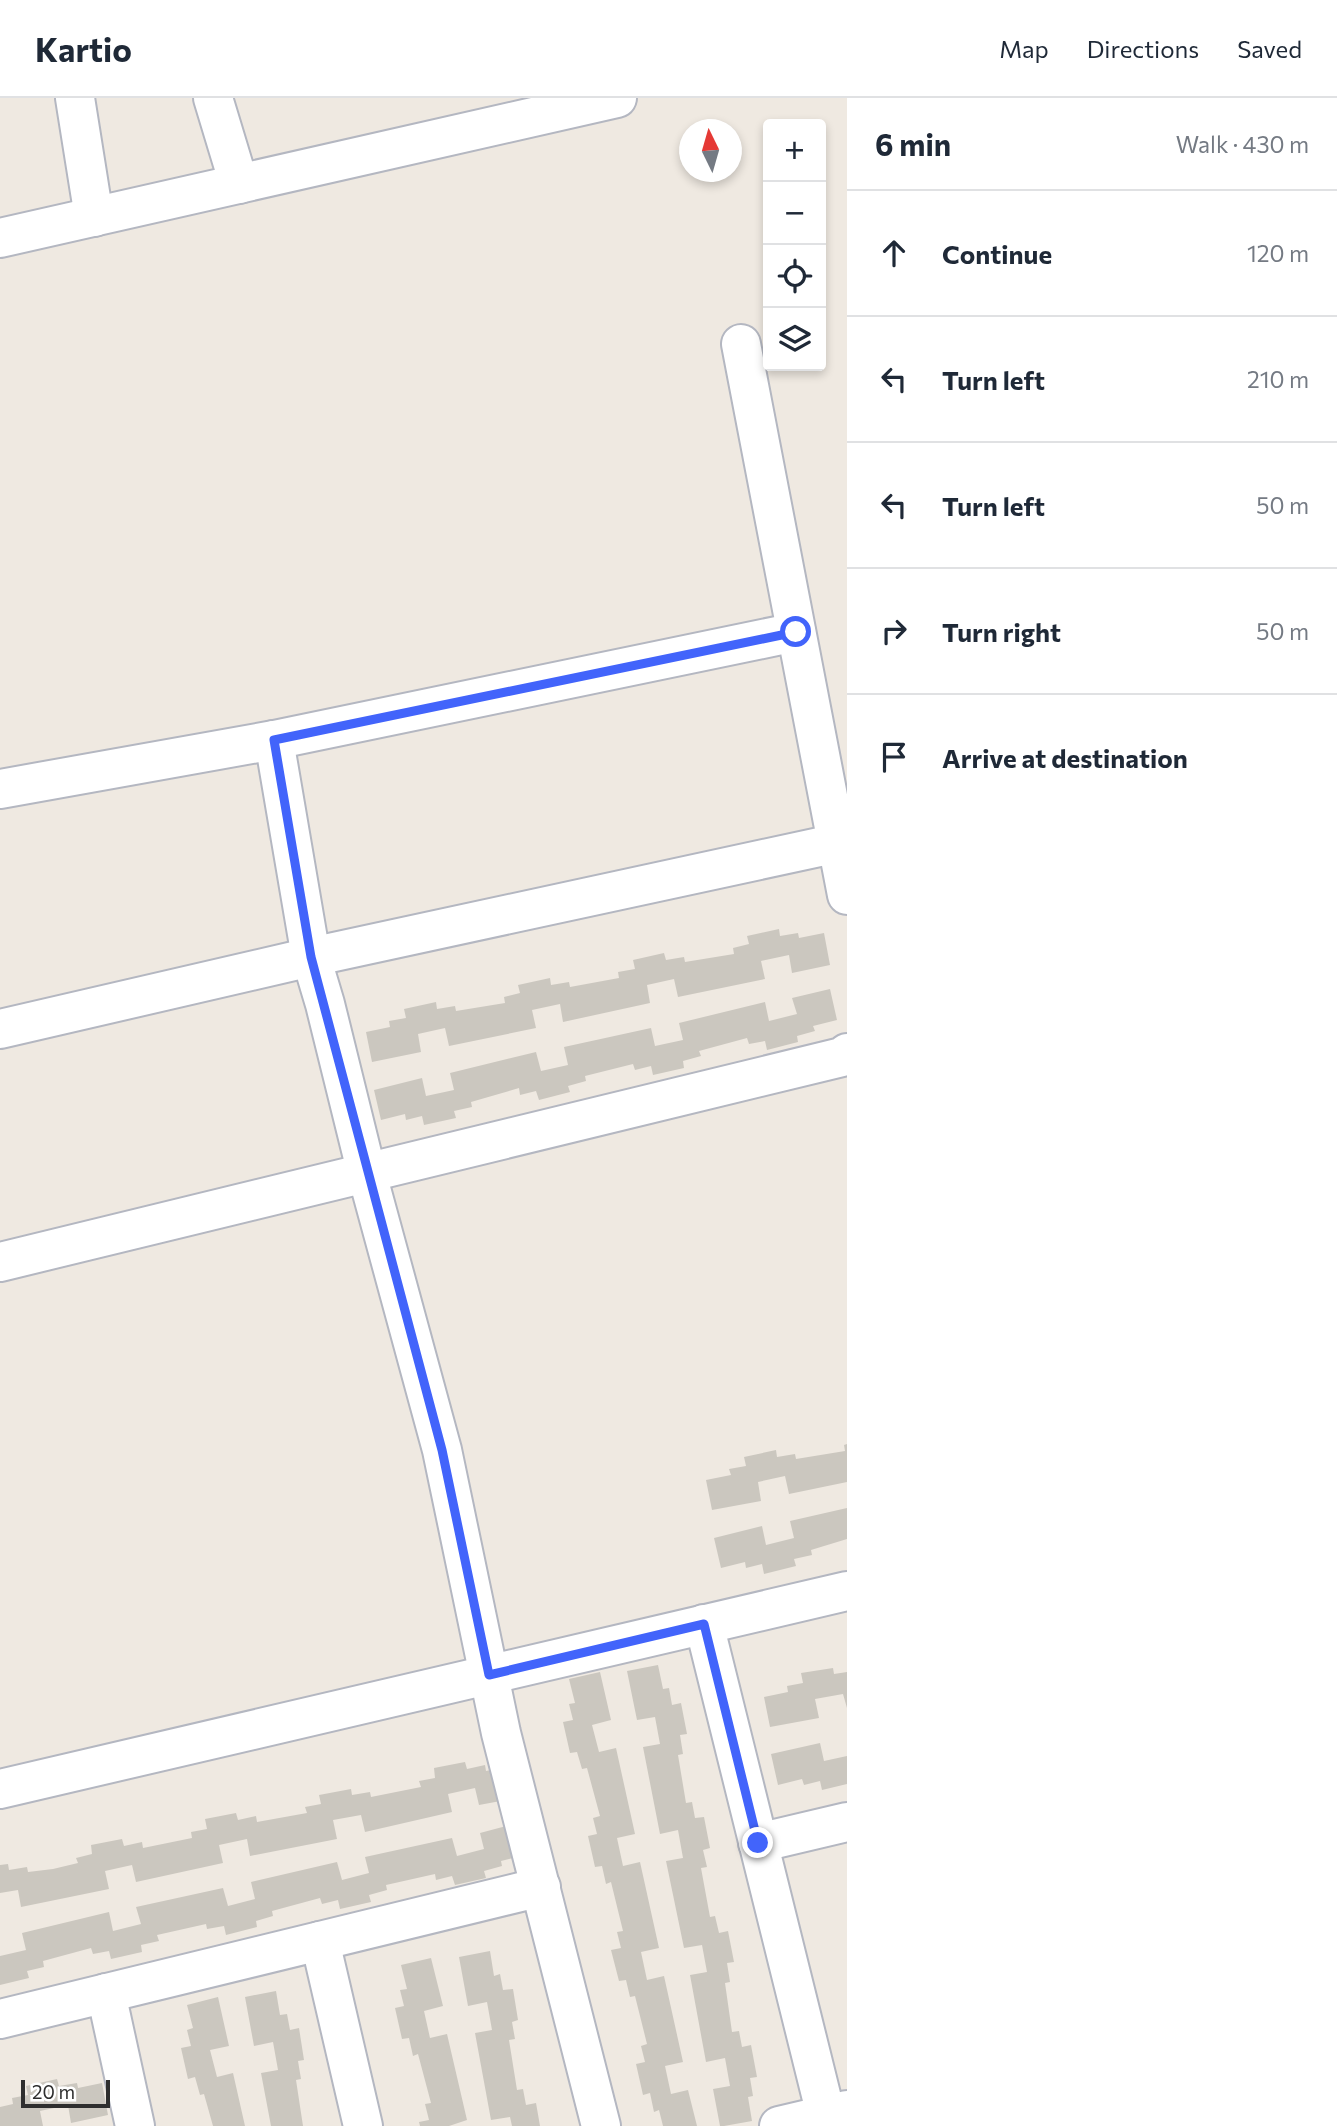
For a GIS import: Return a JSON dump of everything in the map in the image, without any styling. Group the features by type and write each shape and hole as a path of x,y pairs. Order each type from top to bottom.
{"street":[{"path":"75,98 94,217"},
{"path":"212,98 239,184"},
{"path":"0,238 617,98"},
{"path":"741,344 796,632 842,842 847,895"},
{"path":"0,789 274,740 796,632"},
{"path":"274,740 311,957 442,1450 501,1732 601,2126"},
{"path":"0,1029 311,957 842,842"},
{"path":"0,1262 829,1060 847,1053"},
{"path":"0,1789 847,1591"},
{"path":"704,1624 758,1843 836,2113 779,2126"},
{"path":"758,1843 847,1822"},
{"path":"0,2019 541,1887"},
{"path":"320,1941 363,2126"},
{"path":"106,1993 135,2126"}],"building":[{"path":"779,929 780,936 798,933 799,938 824,933 830,965 792,973 789,955 761,961 765,979 678,997 674,979 647,985 650,1003 563,1022 560,1004 532,1010 536,1028 449,1046 445,1028 418,1034 421,1052 372,1062 366,1032 390,1027 389,1021 406,1018 404,1009 436,1002 437,1009 455,1006 456,1011 505,1003 504,997 520,993 518,985 550,978 551,985 569,982 570,987 619,978 618,972 635,969 633,960 664,953 666,960 684,957 685,962 734,954 733,948 749,944 747,936"},
{"path":"830,989 837,1020 813,1026 815,1031 797,1036 798,1042 767,1050 765,1041 749,1044 747,1038 699,1051 701,1056 683,1061 684,1068 653,1075 651,1066 635,1070 633,1064 585,1076 586,1081 568,1086 570,1092 539,1100 536,1091 520,1095 519,1088 471,1102 472,1107 454,1111 456,1118 424,1125 422,1116 406,1120 405,1114 381,1120 374,1090 422,1078 426,1096 454,1090 450,1073 536,1052 541,1071 568,1065 564,1047 651,1028 655,1046 683,1040 679,1023 765,1002 769,1021 797,1014 792,998"},
{"path":"847,1444 847,1482 789,1494 785,1476 758,1482 761,1501 712,1510 706,1480 731,1475 729,1469 746,1466 744,1457 776,1450 777,1457 795,1454 796,1459 845,1451 844,1445"},
{"path":"847,1508 847,1539 811,1550 812,1555 794,1559 796,1566 764,1574 762,1564 746,1568 745,1562 721,1568 714,1538 762,1526 766,1545 794,1538 790,1521"},
{"path":"658,1665 663,1689 669,1688 672,1705 681,1703 687,1734 680,1735 683,1754 678,1755 686,1803 692,1802 695,1818 704,1817 710,1848 703,1850 707,1867 701,1868 710,1917 715,1916 719,1933 728,1931 734,1962 727,1963 730,1982 725,1983 732,2032 739,2031 742,2047 751,2045 757,2077 750,2078 753,2096 748,2097 752,2121 724,2126 720,2126 713,2089 730,2086 725,2058 706,2062 690,1975 707,1972 702,1945 684,1948 666,1861 683,1858 678,1830 660,1834 643,1747 660,1744 655,1717 637,1720 627,1671"},
{"path":"833,1668 834,1674 847,1672 847,1708 843,1694 815,1699 819,1718 770,1727 764,1697 788,1692 787,1686 803,1683 801,1673"},
{"path":"600,1672 611,1720 592,1725 599,1752 616,1748 635,1834 617,1838 623,1866 640,1862 659,1948 641,1952 647,1980 664,1976 683,2062 665,2066 671,2094 688,2090 697,2126 663,2126 659,2110 654,2112 650,2093 643,2095 636,2064 645,2062 641,2046 647,2044 635,1996 630,1997 626,1980 619,1981 611,1950 621,1948 617,1932 623,1931 611,1882 606,1884 602,1866 595,1867 588,1836 597,1834 593,1818 600,1816 587,1768 582,1769 577,1752 570,1753 563,1722 573,1720 569,1704 575,1703 569,1679"},
{"path":"820,1743 824,1761 847,1756 847,1784 822,1790 820,1781 804,1785 802,1779 778,1785 771,1754"},
{"path":"465,1762 467,1769 485,1765 486,1771 510,1766 516,1798 479,1805 475,1788 448,1794 452,1812 365,1832 361,1815 333,1820 337,1839 250,1856 247,1839 219,1845 223,1863 136,1882 132,1865 105,1871 109,1889 21,1907 18,1890 0,1893 0,1865 8,1864 9,1870 27,1867 28,1872 53,1869 78,1863 76,1858 92,1854 91,1845 122,1839 124,1846 142,1842 143,1848 192,1838 191,1832 207,1829 205,1819 236,1813 238,1820 256,1816 257,1822 307,1813 305,1807 321,1804 319,1795 351,1789 352,1795 370,1792 371,1797 421,1787 419,1781 435,1778 434,1768"},
{"path":"517,1823 525,1855 501,1861 502,1866 484,1871 486,1878 455,1885 452,1876 436,1880 435,1874 386,1885 387,1890 369,1895 371,1902 340,1909 338,1900 322,1904 320,1898 272,1911 273,1916 256,1921 257,1927 226,1935 224,1926 207,1929 206,1924 157,1935 159,1941 141,1945 142,1952 111,1959 109,1951 93,1954 91,1948 43,1961 44,1967 27,1971 29,1978 0,1985 0,1956 26,1950 22,1933 109,1912 113,1931 141,1924 136,1907 223,1888 228,1906 255,1899 251,1882 337,1862 342,1880 369,1873 365,1857 452,1838 457,1856 484,1849 480,1833"},
{"path":"490,1951 494,1976 500,1974 503,1990 513,1989 518,2020 512,2022 515,2039 509,2040 517,2090 523,2089 526,2105 536,2103 540,2126 512,2126 510,2117 491,2120 475,2033 492,2030 487,2002 468,2006 459,1957"},
{"path":"431,1958 443,2006 424,2011 430,2038 447,2034 467,2120 449,2126 420,2126 419,2122 429,2120 425,2104 431,2103 418,2054 413,2056 409,2038 402,2039 395,2008 404,2006 400,1990 407,1989 401,1965"},
{"path":"276,1991 280,2015 287,2014 290,2030 299,2028 304,2060 298,2061 301,2079 296,2080 303,2126 271,2126 261,2073 278,2070 273,2042 254,2046 245,1997"},
{"path":"218,1997 229,2046 210,2050 217,2077 233,2073 245,2126 213,2126 204,2094 200,2095 195,2077 188,2079 181,2048 191,2046 187,2030 193,2028 187,2005"},
{"path":"57,2079 59,2086 77,2083 78,2088 102,2083 108,2115 71,2123 68,2105 40,2111 43,2126 0,2126 0,2107 13,2104 12,2098 28,2095 26,2086"}],"route":[{"path":"758,1843 704,1624 489,1675 442,1450 311,957 274,740 796,632"}]}
